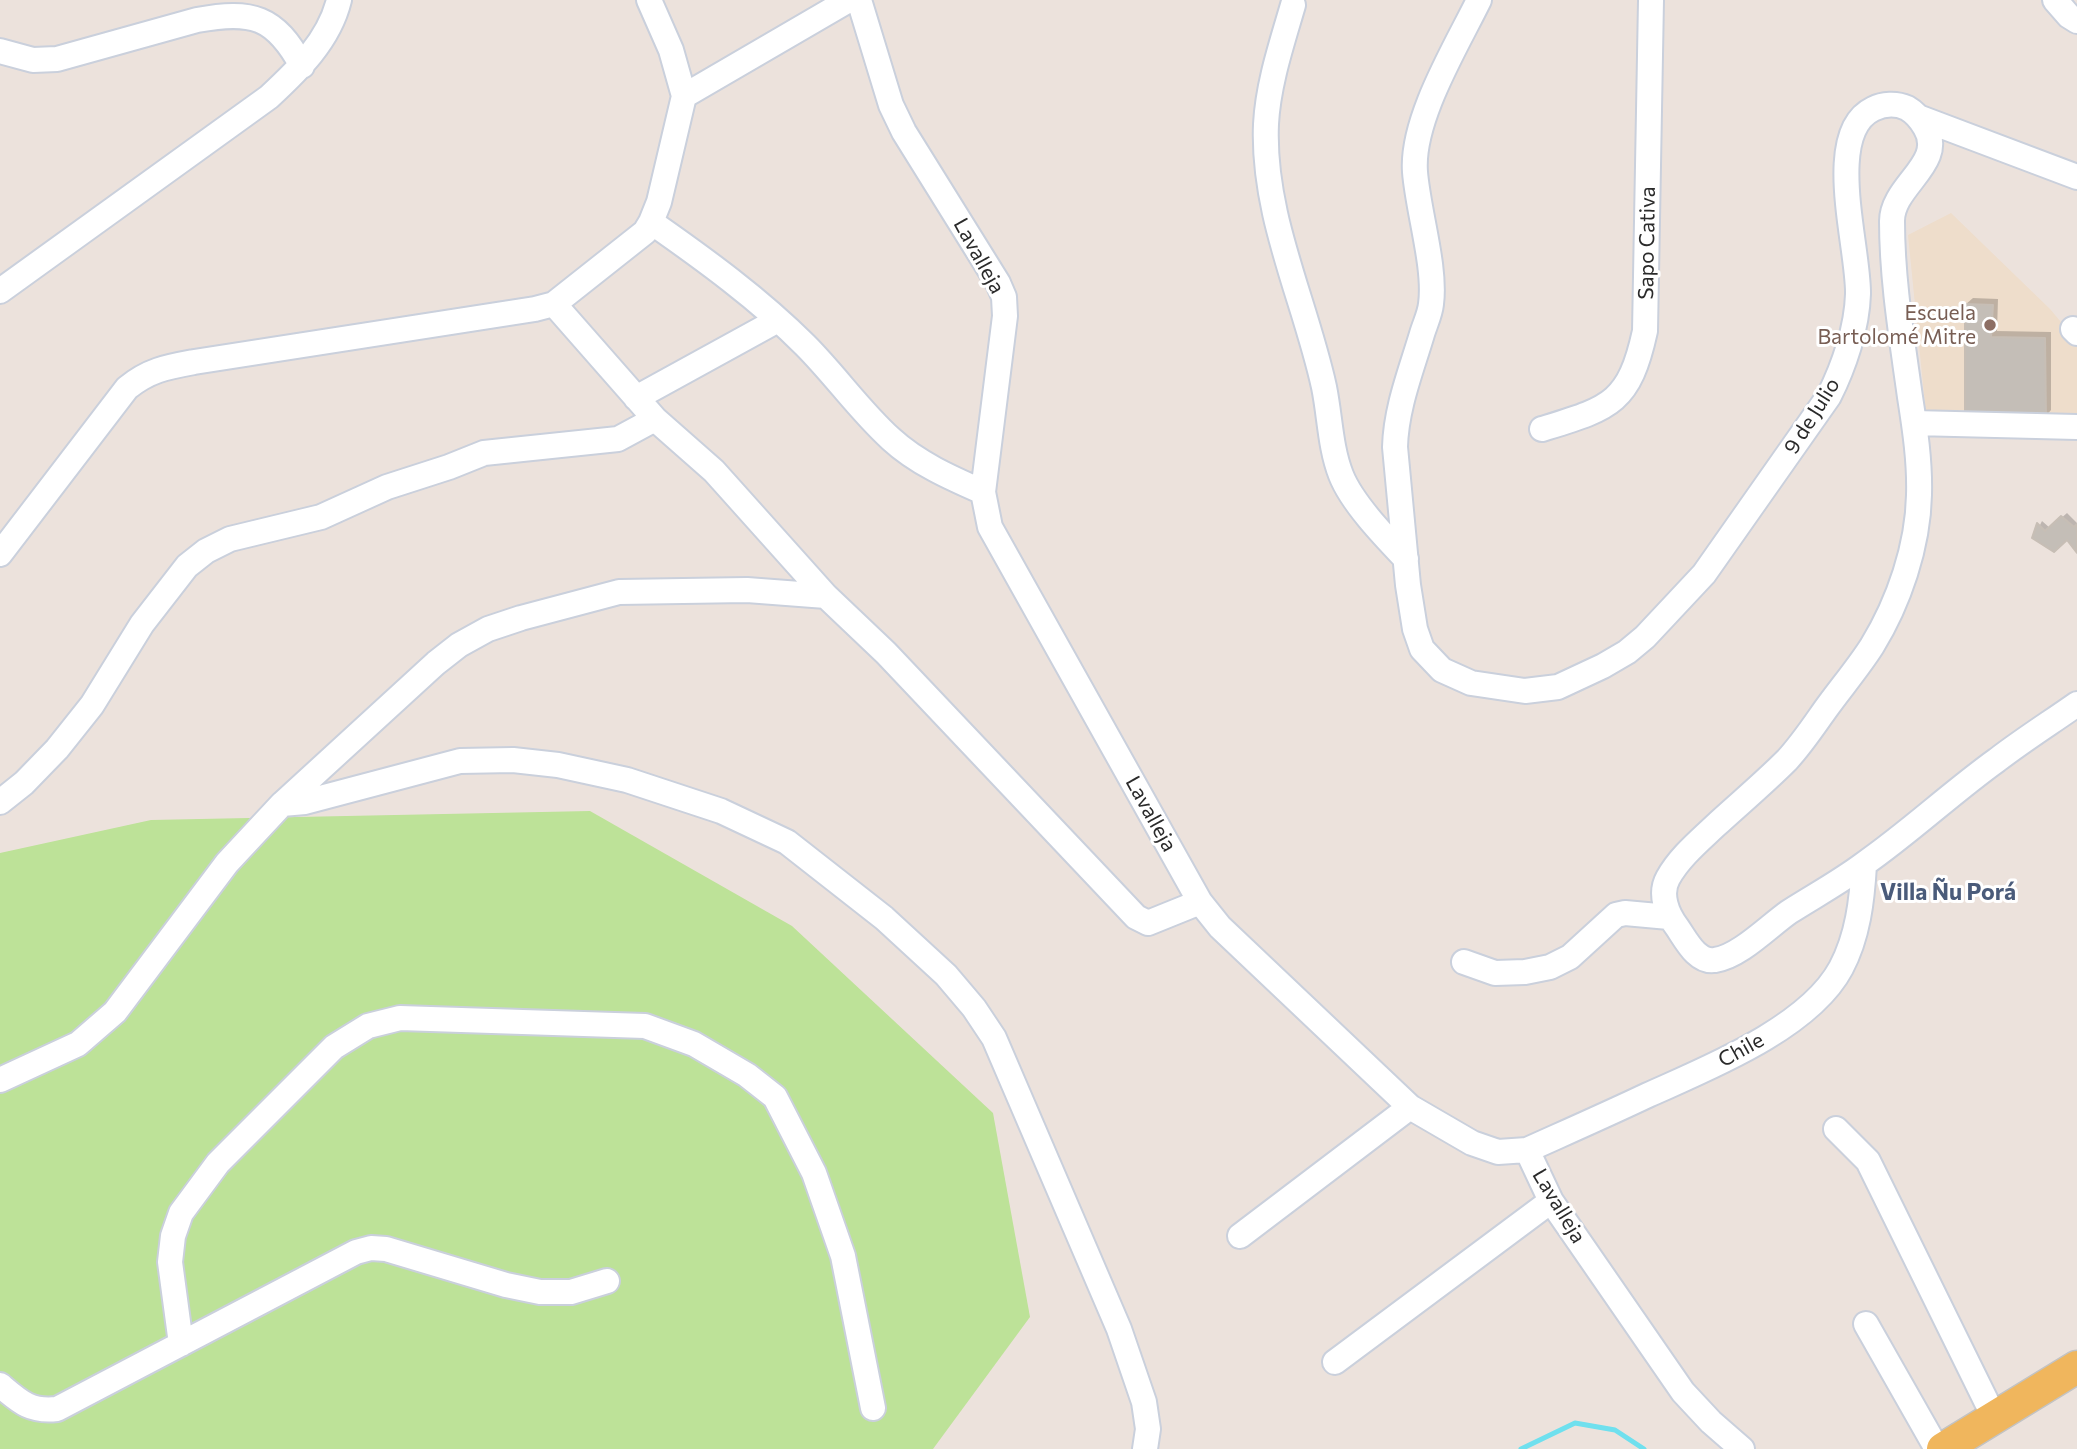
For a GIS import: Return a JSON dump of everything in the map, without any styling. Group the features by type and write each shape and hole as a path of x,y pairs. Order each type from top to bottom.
{"main road":[{"path":"1943,1449 2077,1367"}],"street":[{"path":"0,291 269,97 302,66 330,26 339,0"},
{"path":"0,554 127,388 141,376 158,369 194,362 554,304 645,232 652,222 662,190 684,96 671,50 649,0"},
{"path":"684,96 849,0"},
{"name":"Lavalleja","path":"859,0 891,105 904,132 998,283 1004,298 1005,316 983,492 990,527 1200,902 1220,928 1410,1107 1472,1143 1498,1152 1527,1150 1551,1201 1683,1392 1711,1422 1742,1449"},
{"name":"9 de Julio","path":"1479,0 1417,134 1414,170 1431,278 1431,304 1395,426 1415,629 1422,649 1443,670 1471,683 1525,691 1558,687 1627,652 1645,637 1704,574 1829,396 1839,375 1856,317 1858,293 1847,181 1851,131 1861,116 1878,107 1895,104 1909,109 1918,117 2077,177"},
{"name":"Sapo Cativa","path":"1542,429 1591,414 1613,400 1626,386 1637,366 1645,331 1651,0"},
{"path":"2055,0 2077,21"},
{"path":"1293,5 1271,89 1266,122 1271,196 1324,388 1330,432 1342,477 1372,523 1406,559"},
{"path":"0,51 33,60 57,59 197,20 218,16 242,16 269,24 289,43 302,66"},
{"path":"1918,117 1930,139 1928,156 1921,170 1903,188 1891,215 1896,297 1914,423 1919,494 1914,543 1892,609 1872,646 1792,755 1689,850 1669,876 1663,890 1669,917 1696,954 1709,961 1738,951 1788,913 1864,865 1997,759 2077,704"},
{"path":"652,222 691,250 805,344 891,439 919,460 983,492"},
{"path":"554,304 655,419 714,471 826,596 886,653 1136,917 1148,923 1200,902"},
{"path":"636,398 778,320"},
{"path":"0,802 24,783 57,748 92,705 142,624 187,566 206,551 230,539 321,517 387,486 484,453 618,439 655,419"},
{"path":"1914,423 2077,427"},
{"path":"0,1080 78,1044 115,1012 227,863 282,804 459,645 488,629 521,618 619,592 747,590 826,596"},
{"path":"282,804 305,802 460,761 513,760 558,765 627,780 721,811 787,842 884,918 946,975 995,1038 1119,1329 1144,1402 1148,1429 1144,1449"},
{"name":"Chile","path":"1527,1150 1746,1051 1819,996 1840,969 1855,932 1862,900 1864,865"},
{"path":"1464,962 1495,973 1525,972 1550,967 1570,957 1616,915 1625,912 1669,917"},
{"path":"181,1344 170,1262 173,1236 181,1213 218,1163 334,1047 368,1026 400,1018 645,1026 694,1044 747,1074 775,1097 814,1173 842,1256 873,1408"},
{"path":"1240,1236 1410,1107"},
{"path":"1836,1129 1868,1161 1994,1417"},
{"path":"1335,1362 1551,1201"},
{"path":"0,1385 24,1405 45,1410 57,1409 356,1252 371,1248 386,1249 506,1285 540,1292 571,1292 607,1281"},
{"path":"1866,1324 1937,1449"}],"shaded area":[{"name":"Escuela Bartolomé Mitre","path":"1951,213 2050,309 2077,341 2077,420 1926,414 1908,235"}],"green space":[{"path":"590,811 792,926 993,1113 1030,1317 933,1449 0,1449 0,853 151,820"}],"building":[{"path":"1965,304 1993,305 1991,337 2045,338 2046,418 1965,415"},
{"path":"2061,516 2074,527 2077,524 2077,553 2067,540 2054,552 2032,538 2037,523 2045,531"}],"waterway":[{"path":"1521,1449 1575,1423 1615,1430 1644,1449"}],"place":[{"name":"Escuela Bartolomé Mitre","path":"1990,325"}],"district":[{"name":"Villa Ñu Porá","path":"1948,892"}]}
